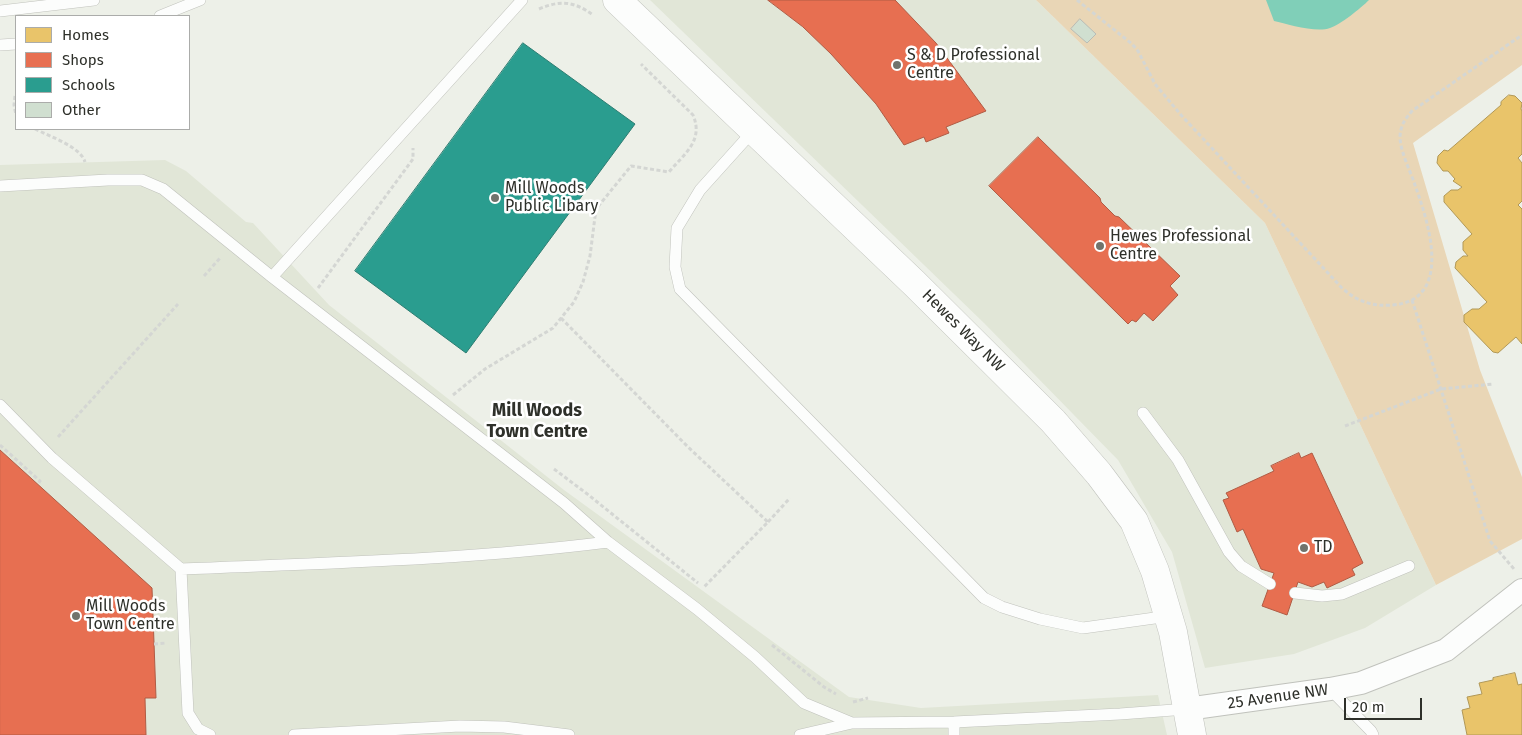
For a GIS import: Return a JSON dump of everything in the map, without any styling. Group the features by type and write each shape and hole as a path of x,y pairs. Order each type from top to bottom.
{"street":[{"name":"Hewes Way NW","path":"617,0 921,289 1054,421 1090,462 1134,521 1155,571 1173,632 1192,735"},
{"name":"25 Avenue NW","path":"1187,709 1361,683 1446,650 1519,581"}],"lane":[{"path":"0,11 94,0"},
{"path":"162,15 200,0"},
{"path":"272,277 522,0"},
{"path":"0,45 15,44"},
{"path":"754,130 700,190 677,228 675,267 680,289 984,598 1002,607 1040,619 1083,628 1169,616"},
{"path":"0,186 142,180 163,189 272,277 564,504 608,542 697,609 755,657 804,703 852,723"},
{"path":"0,405 52,458 181,569 416,559 535,551 608,542"},
{"path":"1143,413 1178,460 1229,552 1241,566 1270,584"},
{"path":"1295,593 1322,596 1342,594 1409,566"},
{"path":"181,569 188,713 198,730 210,735"},
{"path":"1330,689 1371,731 1372,735"},
{"path":"800,735 852,723 954,722 1187,709"},
{"path":"954,722 954,735"},
{"path":"294,735 460,726 504,727 569,735"}],"path":[{"path":"1077,0 1132,44 1138,51 1155,84 1181,115 1351,296 1368,304 1384,306 1400,305 1412,300 1420,294 1430,279 1432,270 1432,252 1424,214 1403,152 1400,138 1401,127 1412,111 1522,35"},
{"path":"533,13 549,4 562,1 582,6 594,15"},
{"path":"459,402 451,396 485,369 553,328 574,302 584,282 590,256 596,208 631,166 669,172 692,145 697,133 693,115 635,57"},
{"path":"15,96 15,110"},
{"path":"318,296 317,289 413,158 413,147"},
{"path":"204,276 222,256"},
{"path":"1412,300 1490,542 1519,581"},
{"path":"57,438 178,304"},
{"path":"560,318 688,448 768,522"},
{"path":"1345,426 1441,389 1492,384"},
{"path":"0,445 40,481 38,484"},
{"path":"549,465 594,499 703,588 790,498"},
{"path":"771,644 824,687 837,694"},
{"path":"851,702 868,698"}],"shaded area":[{"path":"650,0 1036,0 1265,223 1436,585 1365,628 1294,654 1205,668 1172,552 1118,460 984,323"},
{"path":"1036,0 1522,0 1522,65 1413,143 1480,370 1522,477 1522,539 1436,585 1265,223"},
{"path":"1266,0 1369,0 1356,12 1339,23 1330,28 1317,29 1302,28 1274,21"},
{"path":"165,160 186,171 246,222 253,223 329,305 564,490 849,697 921,708 1158,695 1167,735 0,735 0,165"}],"building: Homes":[{"path":"1509,95 1515,96 1522,103 1522,154 1518,158 1522,163 1522,201 1518,205 1522,209 1522,344 1516,337 1498,353 1493,352 1464,322 1464,315 1472,309 1479,309 1487,302 1455,268 1456,262 1463,256 1468,256 1463,250 1463,242 1472,234 1444,202 1444,196 1451,190 1458,190 1462,187 1453,181 1455,179 1448,171 1443,171 1437,163 1438,156 1444,150 1448,151 1501,105 1501,102"},
{"path":"1515,673 1518,685 1522,684 1522,735 1467,735 1462,710 1470,708 1467,697 1482,694 1479,683"}],"building: Shops":[{"name":"S & D Professional Centre","path":"768,0 895,0 936,43 986,111 946,127 949,133 926,142 924,137 904,145 876,104 831,54 803,27"},
{"name":"Hewes Professional Centre","path":"1038,137 1100,198 1101,202 1115,216 1119,217 1180,276 1170,286 1178,295 1153,321 1144,313 1136,322 1132,320 1128,324 989,186"},
{"name":"Mill Woods Town Centre","path":"0,450 152,588 156,698 145,698 146,735 0,735"},
{"name":"TD","path":"1299,453 1301,458 1312,453 1363,563 1352,569 1355,575 1327,588 1324,582 1312,587 1298,582 1287,615 1262,606 1274,573 1261,569 1243,529 1237,532 1223,500 1229,498 1226,493 1274,471 1271,466"}],"building: Schools":[{"name":"Mill Woods Public Libary","path":"523,43 635,124 466,353 355,271"}],"building: Other":[{"path":"1080,19 1096,34 1087,43 1071,29"}],"place":[{"name":"S & D Professional Centre","path":"897,65"},
{"name":"Mill Woods Public Libary","path":"495,198"},
{"name":"Hewes Professional Centre","path":"1100,246"},
{"name":"TD","path":"1304,548"},
{"name":"Mill Woods Town Centre","path":"76,616"}],"district":[{"name":"Mill Woods Town Centre","path":"537,421"}]}
